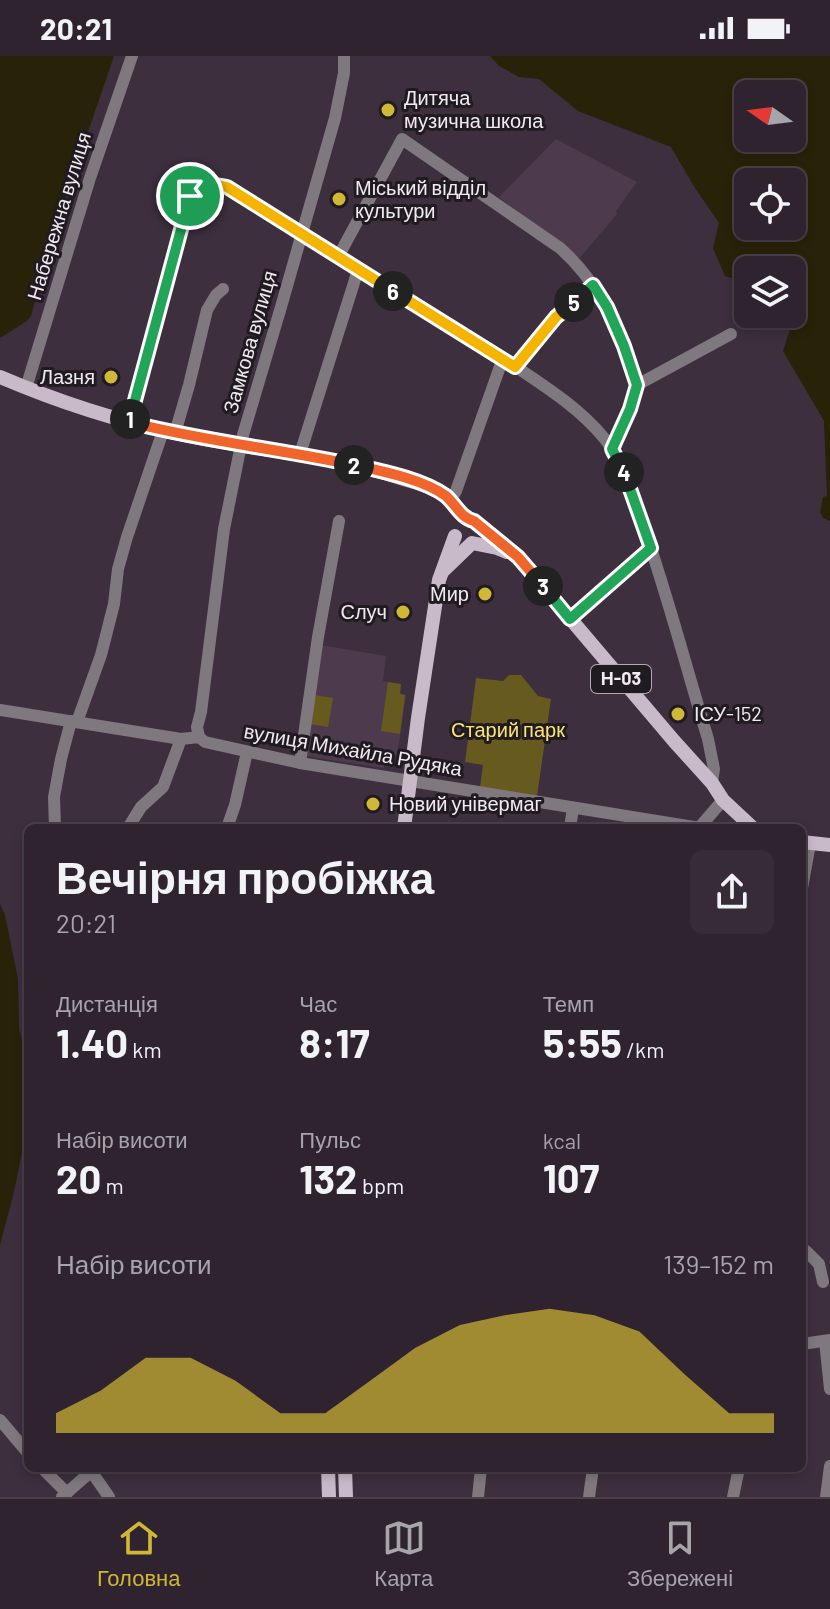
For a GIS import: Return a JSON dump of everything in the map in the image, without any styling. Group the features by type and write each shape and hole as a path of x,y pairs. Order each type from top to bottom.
{"main road":[{"name":"Н-03","path":"0,377 107,418 384,472 445,495 518,557 712,783 723,800 749,824"},
{"path":"450,501 455,534 464,544 497,548 518,557"},
{"path":"404,824 431,624 441,573 457,525 471,520 479,527 479,535 441,573"},
{"path":"806,843 830,845"},
{"path":"328,1472 329,1497"},
{"path":"345,1472 346,1497"}],"street":[{"name":"Набережна вулиця","path":"26,388 90,178 132,56"},
{"name":"Замкова вулиця","path":"199,737 197,727 220,557 241,446 335,118 344,73 344,56"},
{"path":"338,257 402,139 560,248 573,259 607,307 637,385 612,449"},
{"path":"129,422 190,196 202,186 213,183 227,187 544,385 602,435 622,465 651,548 708,739 714,769 712,783"},
{"path":"300,454 358,270"},
{"path":"515,367 556,317 593,285"},
{"path":"55,824 54,797 61,759 101,655 127,537 189,385 207,310 223,289"},
{"path":"637,385 731,334"},
{"path":"450,501 503,358"},
{"path":"300,763 339,521"},
{"path":"570,619 651,548"},
{"name":"вулиця Михайла Рудяка","path":"0,710 181,739 199,737 205,742 300,763 674,824"},
{"path":"130,824 141,807 163,787 181,739"},
{"path":"228,824 247,752"},
{"path":"702,824 723,800"},
{"path":"571,824 573,808"},
{"path":"806,1251 819,1264 823,1282"},
{"path":"806,1343 827,1340 830,1389"},
{"path":"0,1420 24,1448"},
{"path":"826,1497 830,1466"},
{"path":"45,1472 64,1495 91,1472"},
{"path":"94,1472 109,1497"},
{"path":"478,1497 481,1472"},
{"path":"589,1497 592,1472"},
{"path":"733,1497 738,1472"}],"shaded area":[{"path":"0,56 114,56 53,234 31,316 0,338"},
{"path":"490,56 830,56 830,521 823,518 820,512 823,497 827,496 824,421 783,351 790,328 806,328 806,256 734,256 734,279 725,276 713,248 719,223 671,147 578,111 539,79 519,77 499,66"},
{"path":"556,139 637,182 616,211 617,214 578,260 499,197"},
{"path":"321,645 386,656 383,681 401,684 400,693 406,695 397,756 386,755 384,768 304,756"},
{"path":"0,904 18,979 19,1030 24,1046 24,1142 0,1245"}],"green space":[{"name":"Старий парк","path":"509,675 521,675 538,696 551,699 537,796 480,787 483,765 465,762 476,678 503,681"},
{"path":"388,682 401,684 400,694 405,695 400,734 381,731"},
{"path":"315,695 333,698 328,727 310,724"}],"place":[{"name":"Дитяча музична школа","path":"388,110"},
{"name":"Міський відділ культури","path":"339,199"},
{"name":"Лазня","path":"111,377"},
{"name":"Мир","path":"485,594"},
{"name":"Случ","path":"403,612"},
{"name":"ІСУ-152","path":"678,714"},
{"name":"Новий універмаг","path":"373,804"}],"route":[{"path":"213,183 227,187 515,367 556,317 593,285 607,307 637,385 612,449 622,465 651,548 570,619 518,557 474,521 467,519 445,495 426,486 374,470 300,454 241,446 129,422 190,196 202,186 213,183"}]}
